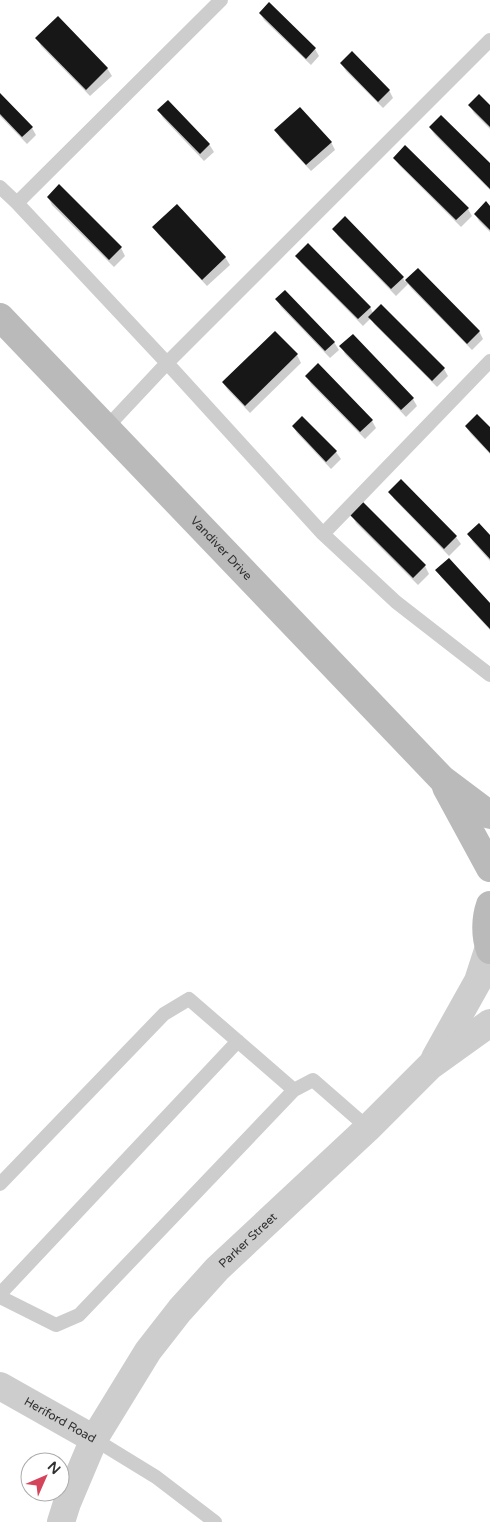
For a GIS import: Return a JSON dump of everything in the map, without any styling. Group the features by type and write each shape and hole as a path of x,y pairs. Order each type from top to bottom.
{"main road":[{"name":"Vandiver Drive","path":"0,316 442,779 490,815"},
{"name":"Vandiver Drive","path":"442,779 490,868"},
{"path":"489,949 487,922 490,905"}],"street":[{"name":"Parker Street","path":"430,1066 478,981 489,949"},
{"name":"Parker Street","path":"94,1439 148,1351 180,1310 218,1269 368,1128 430,1066 490,1023"},
{"name":"Heriford Road","path":"0,1386 94,1439 61,1522"}],"lane":[{"path":"17,203 221,0"},
{"path":"106,428 167,362 490,40"},
{"path":"0,187 167,362 323,534 396,602 490,675"},
{"path":"323,534 490,361"},
{"path":"0,1184 164,1014 189,999 294,1090"},
{"path":"238,1041 0,1296 56,1325 79,1315 294,1090 313,1080 368,1128"},
{"path":"94,1439 156,1477 215,1522"}],"building":[{"path":"269,2 316,48 306,59 259,13"},
{"path":"58,16 108,68 86,90 35,38"},
{"path":"352,51 390,90 378,102 340,63"},
{"path":"0,93 33,127 22,137 0,114"},
{"path":"479,94 490,105 490,127 468,105"},
{"path":"168,100 210,144 200,154 157,110"},
{"path":"300,107 332,142 306,165 274,130"},
{"path":"441,115 490,163 490,189 429,127"},
{"path":"405,145 469,208 456,220 393,158"},
{"path":"59,184 122,247 109,260 47,197"},
{"path":"486,201 490,206 490,230 474,214"},
{"path":"177,204 226,257 202,280 152,227"},
{"path":"345,216 404,277 391,289 332,229"},
{"path":"308,243 371,307 358,319 295,256"},
{"path":"418,268 480,331 467,344 405,280"},
{"path":"285,290 335,342 325,351 275,299"},
{"path":"381,304 445,368 432,381 368,317"},
{"path":"275,331 298,354 245,406 222,382"},
{"path":"353,334 414,398 401,410 339,346"},
{"path":"318,363 373,420 360,432 305,376"},
{"path":"477,414 490,427 490,453 465,426"},
{"path":"302,416 337,451 326,462 292,426"},
{"path":"401,479 457,536 444,549 388,492"},
{"path":"363,502 426,565 413,578 350,515"},
{"path":"479,523 490,535 490,559 467,534"},
{"path":"449,558 490,603 490,629 435,570"}]}
